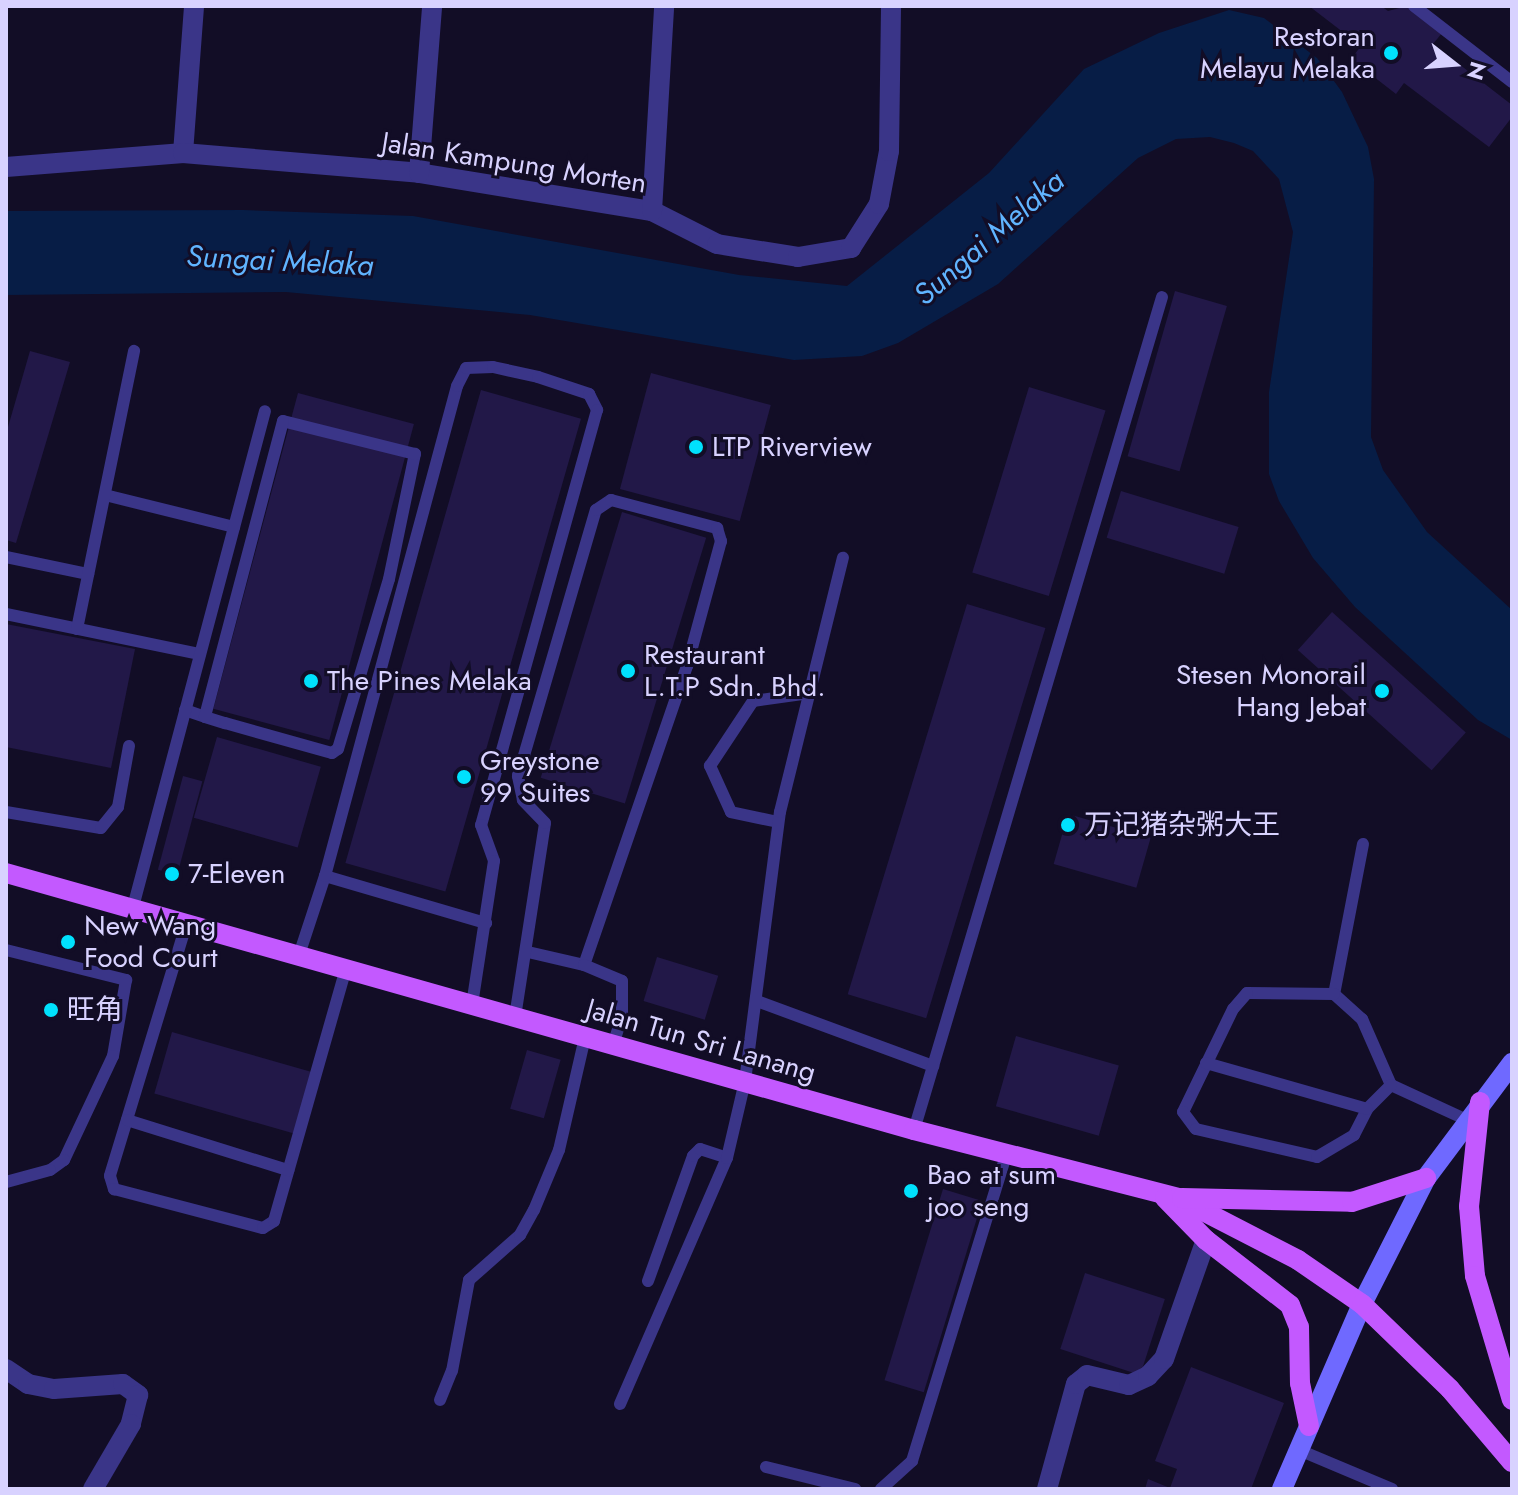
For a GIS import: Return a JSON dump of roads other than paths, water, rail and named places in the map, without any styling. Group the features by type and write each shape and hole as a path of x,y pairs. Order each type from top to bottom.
{"main road":[{"name":"Jalan Tun Sri Lanang","path":"6,873 914,1130 1157,1190 1178,1198 1298,1260 1362,1304 1450,1389 1512,1462"},
{"path":"1480,1102 1469,1206 1475,1276 1512,1400"},
{"path":"1178,1198 1239,1196 1327,1204 1373,1197 1426,1178"},
{"path":"1157,1190 1206,1240 1290,1305 1299,1327 1300,1383 1309,1426"}],"street":[{"path":"183,153 194,6"},
{"path":"419,173 432,6"},
{"path":"652,211 664,6"},
{"name":"Jalan Kampung Morten","path":"6,167 183,153 419,173 652,211 717,244 798,257 851,248 879,204 889,151 891,6"},
{"path":"1282,1489 1362,1304 1426,1178 1512,1063"},
{"path":"1047,1489 1076,1384 1087,1375 1129,1385 1148,1376 1164,1359 1206,1240"},
{"path":"6,1369 28,1384 54,1389 123,1384 138,1395 131,1424 93,1489"}],"lane":[{"path":"1414,6 1512,82"},
{"path":"914,1130 1162,297"},
{"path":"77,629 134,351"},
{"path":"299,955 325,876 457,386 466,368 493,367 538,377 589,394 597,410 481,825 494,861 472,1005"},
{"path":"133,907 265,411"},
{"path":"185,710 205,717 332,753 338,749 389,579 415,454 283,421 205,717"},
{"path":"105,495 234,527"},
{"path":"515,1017 528,952 545,823 523,800 518,776 596,510 611,500 717,528 721,541 687,666 584,965"},
{"path":"6,557 88,574"},
{"path":"620,1404 727,1158 745,1081 778,822 843,558"},
{"path":"6,614 200,654"},
{"path":"778,822 731,812 710,766 753,701 809,693"},
{"path":"6,812 101,828 118,807 129,746"},
{"path":"1334,994 1363,844"},
{"path":"325,876 486,923"},
{"path":"187,922 110,1176 114,1189 263,1228 274,1221 346,969"},
{"path":"6,950 126,980 113,1056 64,1160 50,1170 6,1182"},
{"path":"528,952 584,965 622,981 622,1016 613,1045"},
{"path":"1391,1085 1367,1109 1354,1135 1317,1157 1196,1129 1183,1112 1206,1063 1247,993 1334,994 1362,1019 1391,1085 1467,1120"},
{"path":"757,1001 933,1066"},
{"path":"440,1400 452,1371 469,1280 520,1235 559,1150 585,1037"},
{"path":"1206,1063 1367,1109"},
{"path":"127,1120 288,1170"},
{"path":"648,1281 693,1156 700,1149 727,1158"},
{"path":"881,1489 912,1461 1007,1152"},
{"path":"1299,1450 1392,1489"},
{"path":"766,1467 855,1489"}],"water":[{"name":"Sungai Melaka","path":"1229,10 1264,18 1317,58 1342,92 1368,147 1374,179 1371,437 1383,470 1427,532 1512,610 1512,740 1478,720 1355,607 1313,558 1279,501 1269,474 1269,392 1293,232 1279,179 1253,151 1234,143 1210,137 1176,139 1138,158 998,284 898,343 862,356 794,360 530,315 286,292 6,295 6,211 243,210 413,216 739,275 847,286 989,173 1084,69 1159,33"}],"place":[{"name":"Restoran Melayu Melaka","path":"1391,53"},
{"name":"LTP Riverview","path":"696,447"},
{"name":"Restaurant L.T.P Sdn. Bhd.","path":"628,671"},
{"name":"The Pines Melaka","path":"311,681"},
{"name":"Stesen Monorail Hang Jebat","path":"1382,691"},
{"name":"Greystone 99 Suites","path":"464,777"},
{"name":"万记猪杂粥大王","path":"1068,825"},
{"name":"7-Eleven","path":"172,874"},
{"name":"New Wang Food Court","path":"68,942"},
{"name":"旺角","path":"51,1010"},
{"name":"Bao at sum joo seng","path":"911,1191"}]}
